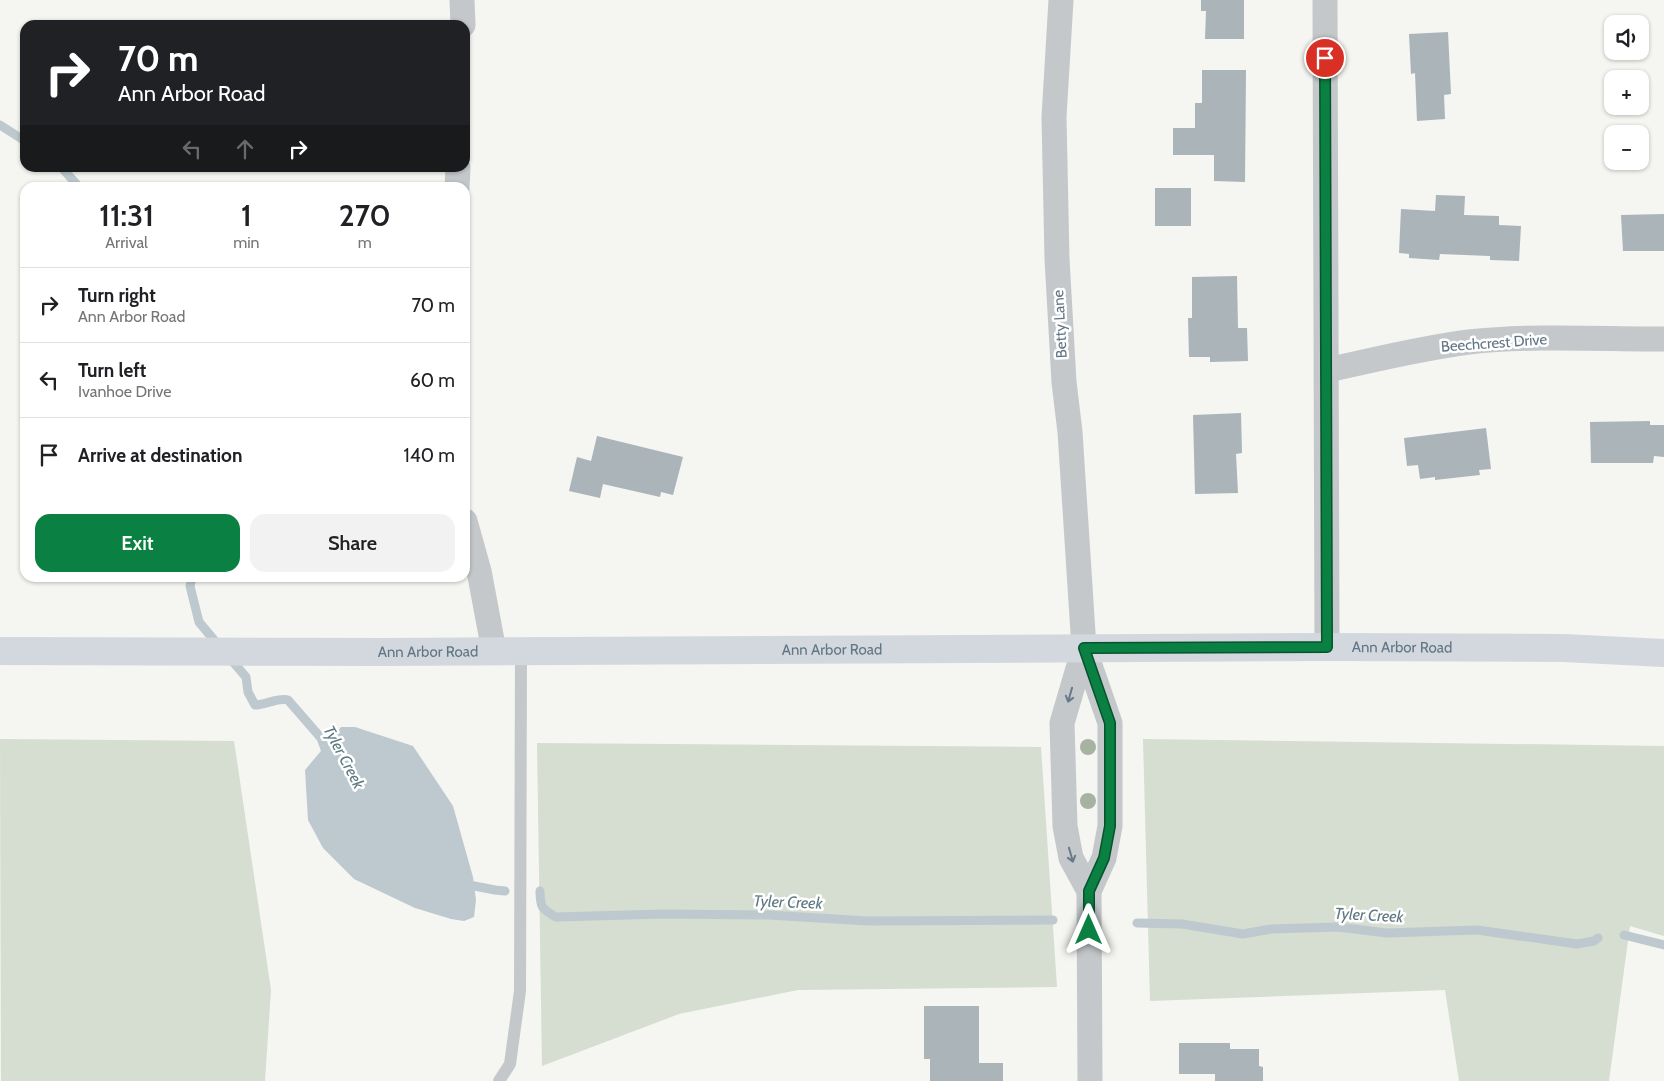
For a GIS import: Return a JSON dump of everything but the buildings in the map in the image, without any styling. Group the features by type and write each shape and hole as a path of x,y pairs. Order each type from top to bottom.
{"main road":[{"name":"Ann Arbor Road","path":"0,651 290,652 1327,647 1564,648 1664,653"}],"street":[{"path":"462,0 463,20"},
{"name":"Betty Lane","path":"1061,0 1054,118 1057,259 1064,382 1070,432 1084,648"},
{"path":"1325,0 1327,647"},
{"name":"Beechcrest Drive","path":"1327,370 1429,348 1470,342 1512,339 1664,338"},
{"path":"470,539 479,571 494,651"},
{"path":"1084,648 1062,723 1065,826 1071,858 1089,891"},
{"path":"1084,648 1110,723 1110,826 1104,858 1089,891 1090,1081"}],"lane":[{"path":"499,1081 510,1064 520,991 521,651"}],"shaded area":[{"path":"0,739 234,741 271,990 265,1081 1,1081"},
{"path":"1143,739 1664,746 1664,936 1630,926 1609,1081 1459,1081 1445,990 1150,1001"},
{"path":"537,743 1041,747 1057,987 798,990 679,1014 542,1066"}],"water":[{"path":"341,727 355,727 413,746 453,806 473,877 476,900 474,917 464,921 415,908 354,879 323,848 308,820 305,770"}],"waterway":[{"name":"Tyler Creek","path":"0,125 20,138"},
{"name":"Tyler Creek","path":"66,172 75,182"},
{"name":"Tyler Creek","path":"191,582 190,586 199,622 219,646"},
{"name":"Tyler Creek","path":"228,656 246,677 248,692 255,705 284,699 288,700 321,738 328,757"},
{"name":"Tyler Creek","path":"464,884 505,891"},
{"name":"Tyler Creek","path":"540,891 543,907 556,917 664,914 769,915 868,921 1053,920"},
{"name":"Tyler Creek","path":"1137,923 1182,924 1243,934 1271,929 1338,927 1387,933 1477,930 1577,944 1594,941 1598,938"},
{"name":"Tyler Creek","path":"1624,935 1664,945"}],"route":[{"path":"1089,930 1089,891 1104,858 1110,826 1110,723 1084,648 1327,647 1325,58"}]}
